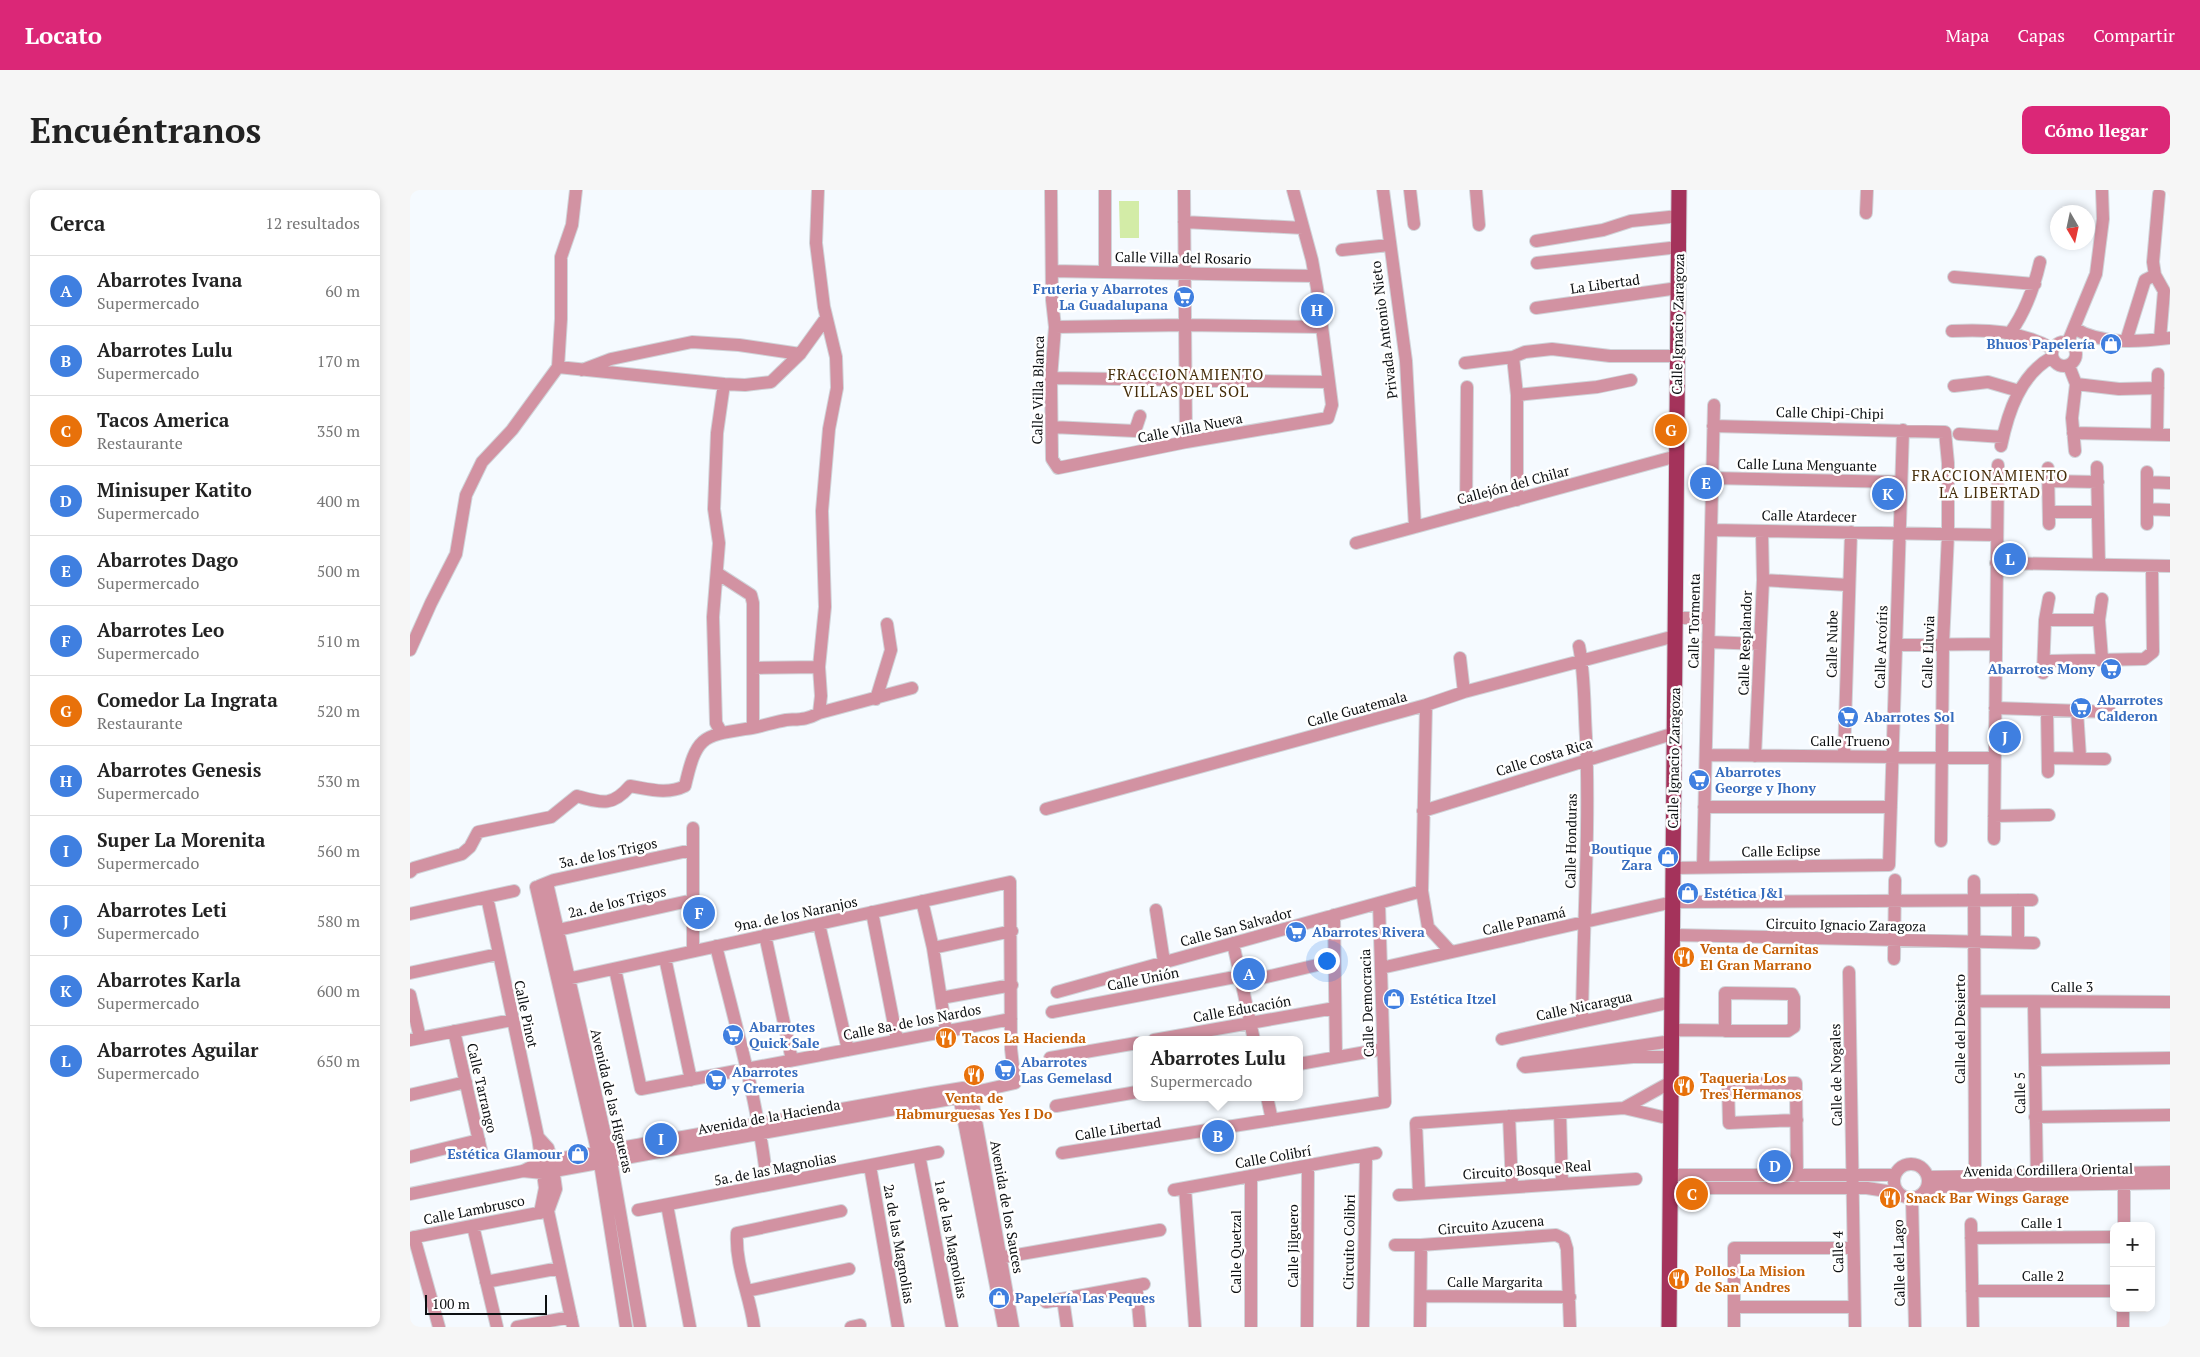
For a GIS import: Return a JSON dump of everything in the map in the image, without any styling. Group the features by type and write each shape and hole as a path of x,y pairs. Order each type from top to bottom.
{"main road":[{"name":"Calle Ignacio Zaragoza","path":"1669,1327 1679,190"}],"street":[{"path":"410,650 456,554 466,495 482,462 512,430 558,367 561,319 561,258 572,225 576,190"},
{"path":"818,190 816,243 826,318 836,357 837,388 829,429 822,511 823,586 826,607 819,667 821,696 819,713"},
{"name":"Calle Villa Blanca","path":"1051,190 1055,327 1051,378 1052,459 1058,468"},
{"path":"1105,190 1106,272"},
{"path":"1184,190 1186,442"},
{"path":"1051,378 1329,382 1315,276 1293,190"},
{"name":"Privada Antonio Nieto","path":"1383,190 1406,361 1414,527"},
{"path":"1410,190 1414,224"},
{"path":"1476,190 1479,225"},
{"path":"1866,213 1867,190"},
{"path":"2068,342 2096,274 2103,220 2102,190"},
{"path":"2074,328 2096,337 2126,341 2165,338 2164,291 2154,275 2159,194"},
{"path":"1536,242 1582,234 1631,221 1679,216"},
{"path":"1184,222 1303,228"},
{"path":"1342,250 1389,245"},
{"path":"1537,263 1679,247"},
{"path":"2010,333 2022,316 2035,284 2040,262"},
{"name":"Calle Villa del Rosario","path":"1052,271 1185,272 1315,276"},
{"path":"2126,341 2145,280 2154,275"},
{"path":"1954,276 2035,284"},
{"name":"La Libertad","path":"1536,308 1678,288"},
{"path":"558,367 724,384 746,385 771,382 800,354 826,318"},
{"path":"1055,327 1185,325 1322,327"},
{"path":"1952,331 1993,330 2032,339 2053,353 2061,366 2069,366 2076,360 2077,356 2075,347 2068,342 2059,343 2053,353 2034,371 2010,410 2002,441 1959,434"},
{"path":"582,370 611,358 692,342 739,345 800,354"},
{"path":"1465,363 1514,357 1525,352 1552,349 1610,356 1678,356"},
{"path":"1514,357 1517,395 1517,500"},
{"path":"2069,366 2076,384 2073,406 2075,451"},
{"path":"2073,433 2164,434 2158,374"},
{"path":"1517,395 1597,386 1631,380"},
{"name":"Calle Villa Nueva","path":"1058,468 1186,442 1328,418 1332,405 1329,382"},
{"path":"1954,386 1988,382 2020,391"},
{"path":"721,732 716,723 713,617 719,543 714,509 717,433 724,384"},
{"path":"2076,384 2119,390 2158,388"},
{"path":"1466,513 1467,388"},
{"name":"Calle Tormenta","path":"1703,867 1714,405"},
{"path":"1140,416 1136,431 1144,452"},
{"name":"Calle Chipi-Chipi","path":"1713,426 1945,432"},
{"path":"1052,428 1136,431"},
{"name":"Calle Arcoíris","path":"1889,865 1902,430"},
{"name":"Calle Lluvia","path":"1941,841 1943,644 1948,534 1948,463 1945,432"},
{"name":"Callejón del Chilar","path":"1356,543 1677,456"},
{"path":"1994,839 1998,465"},
{"path":"2097,467 2099,565"},
{"path":"2048,468 2050,518 2098,512"},
{"path":"2147,524 2147,477 2170,483"},
{"name":"Calle Luna Menguante","path":"1712,478 1901,482"},
{"path":"2049,481 2098,482"},
{"path":"2147,509 2170,510"},
{"name":"Calle Atardecer","path":"1711,530 1996,535"},
{"name":"Calle Resplandor","path":"1755,756 1763,580 1762,531"},
{"name":"Calle Nube","path":"1844,756 1851,532"},
{"path":"1996,563 2170,566"},
{"path":"2044,659 2049,661 2144,659 2153,652 2152,566"},
{"path":"717,573 751,595 754,604 754,727"},
{"path":"1763,580 1848,585"},
{"path":"2043,673 2045,620 2049,598"},
{"path":"2102,599 2099,620 2102,659"},
{"path":"2045,620 2099,620"},
{"name":"Calle Guatemala","path":"1046,809 1426,706 1464,692 1583,662 1675,626 1709,622"},
{"path":"876,699 891,650 887,624"},
{"path":"1708,642 1760,644"},
{"path":"1896,645 1995,644"},
{"name":"Calle Honduras","path":"1579,646 1583,662 1587,759 1582,1021"},
{"path":"1460,658 1464,692"},
{"path":"754,668 819,667"},
{"path":"410,872 414,868 462,854 470,848 478,832 551,817 577,796 608,803 620,797 630,786 666,792 685,786 697,748 707,737 721,732 786,720 806,720 819,713 912,688"},
{"path":"1426,706 1422,891 1428,928 1451,952"},
{"path":"1995,708 2110,712"},
{"path":"2047,710 2048,772"},
{"path":"2077,710 2080,757"},
{"name":"Calle Costa Rica","path":"1423,811 1674,733"},
{"name":"Calle Trueno","path":"1706,755 1994,758"},
{"path":"2048,758 2080,757 2104,759"},
{"path":"1704,807 1891,807"},
{"path":"1994,816 2048,815"},
{"path":"693,828 693,951"},
{"name":"3a. de los Trigos","path":"538,886 554,880 692,850"},
{"name":"Calle Eclipse","path":"1673,868 1889,865"},
{"path":"1894,959 1895,880"},
{"name":"Calle del Desierto","path":"1974,881 1975,1176"},
{"name":"9na. de los Naranjos","path":"563,980 1010,882 1012,932"},
{"name":"Avenida de las Higueras","path":"538,886 552,932 631,1275 640,1327"},
{"path":"410,914 514,891"},
{"name":"Calle San Salvador","path":"1057,992 1422,891"},
{"name":"Calle Pinot","path":"487,897 538,1137 548,1148 548,1167"},
{"name":"2a. de los Trigos","path":"552,932 693,900"},
{"path":"2018,900 2018,943"},
{"name":"Circuito Ignacio Zaragoza","path":"1673,902 2032,900"},
{"path":"922,901 933,948 946,1031"},
{"name":"Calle Panamá","path":"1381,968 1673,902"},
{"name":"Calle Democracia","path":"1379,903 1385,1102"},
{"path":"1156,910 1164,962"},
{"path":"872,912 897,1040"},
{"path":"1334,915 1336,1057"},
{"path":"819,924 848,1050"},
{"path":"933,948 1012,932 1011,1018"},
{"path":"766,936 792,1060"},
{"name":"Circuito Ignacio Zaragoza","path":"1673,936 2034,943"},
{"path":"1233,943 1253,1036"},
{"path":"716,946 747,1069 760,1129 765,1166"},
{"path":"410,973 498,954"},
{"path":"665,958 691,1080"},
{"name":"Calle Unión","path":"1052,1012 1241,980 1334,961"},
{"name":"Calle 8a. de los Nardos","path":"614,968 641,1089 1011,1018"},
{"name":"Calle de Nogales","path":"1849,972 1852,1182"},
{"path":"941,998 1012,985"},
{"path":"1672,1057 1632,1052 1524,1063 1523,1065 1525,1067 1632,1052 1672,1036 1725,1031 1793,1029 1794,998 1792,994 1724,993 1725,1031"},
{"path":"410,995 415,1039 512,1020"},
{"name":"Calle 3","path":"1974,1001 2170,1002"},
{"name":"Calle Nicaragua","path":"1502,1039 1672,1002"},
{"name":"Calle 5","path":"2034,1002 2036,1179"},
{"name":"Calle Educación","path":"1177,1036 1335,1008"},
{"name":"Avenida de la Hacienda","path":"410,1194 523,1171 760,1129 955,1089 964,1088 966,1097 1015,1083 1011,1049 1011,1018"},
{"name":"Calle Tarrango","path":"410,1157 480,1145 454,1032"},
{"path":"1050,1058 1133,1044"},
{"path":"1303,1063 1383,1049"},
{"path":"2034,1060 2170,1058"},
{"path":"410,1094 466,1082"},
{"path":"1624,1108 1672,1082"},
{"path":"1797,1120 1729,1123 1728,1084 1796,1083 1797,1120 1797,1176"},
{"path":"1056,1106 1133,1093"},
{"name":"Avenida de los Sauces","path":"966,1097 996,1258 1013,1327"},
{"path":"1268,1101 1272,1120"},
{"name":"Calle Libertad","path":"1062,1153 1385,1102"},
{"path":"1419,1192 1416,1123 1624,1108 1671,1119"},
{"path":"1560,1113 1562,1183"},
{"path":"2036,1117 2170,1115"},
{"path":"1509,1116 1512,1186"},
{"name":"5a. de las Magnolias","path":"638,1210 938,1152"},
{"name":"Calle Colibrí","path":"1195,1327 1180,1189 1371,1155"},
{"name":"Circuito Colibri","path":"1363,1327 1371,1155"},
{"name":"Avenida de las Higueras","path":"604,1157 618,1278 626,1327"},
{"name":"1a de las Magnolias","path":"917,1157 920,1160 952,1327"},
{"path":"1731,1181 1797,1176 1852,1182 1867,1188 1899,1193 1912,1198 1922,1194 1927,1183 1921,1166 1909,1164 1898,1170 1894,1182 1899,1193"},
{"name":"2a de las Magnolias","path":"870,1166 898,1327"},
{"name":"Calle Jilguero","path":"1307,1327 1308,1166"},
{"path":"517,1327 572,1322 560,1268 544,1212 556,1190 548,1167"},
{"name":"Avenida Cordillera Oriental","path":"1927,1183 1975,1176 2036,1179 2124,1178 2170,1172"},
{"path":"1671,1181 1852,1182 1895,1175"},
{"name":"Calle Quetzal","path":"1251,1176 1251,1327"},
{"name":"Circuito Bosque Real","path":"1399,1195 1419,1192 1636,1178"},
{"path":"2124,1178 2124,1222"},
{"name":"Avenida Cordillera Oriental","path":"2124,1178 2170,1183"},
{"name":"Avenida Cordillera Oriental","path":"1927,1183 1951,1186 2036,1179"},
{"name":"Calle 4","path":"1852,1182 1854,1327"},
{"name":"Calle del Lago","path":"1912,1198 1915,1327"},
{"path":"667,1204 690,1327"},
{"path":"754,1327 738,1259 736,1233 841,1211"},
{"name":"Calle Lambrusco","path":"439,1327 412,1238 544,1212"},
{"path":"1971,1224 1973,1327"},
{"path":"473,1226 497,1327"},
{"path":"996,1258 1160,1230"},
{"name":"Circuito Azucena","path":"1395,1245 1421,1245 1556,1234 1564,1239 1567,1249 1570,1327"},
{"name":"Calle 1","path":"1971,1238 2110,1237"},
{"name":"Circuito Azucena","path":"1420,1327 1421,1245"},
{"path":"1734,1327 1734,1248 1853,1248"},
{"name":"Avenida de los Sauces","path":"996,1258 1004,1327"},
{"path":"486,1282 560,1268"},
{"path":"747,1291 849,1269"},
{"path":"618,1278 631,1275"},
{"path":"1046,1302 1140,1285 1137,1293 1140,1327"},
{"name":"Calle 2","path":"1972,1291 2110,1291"},
{"name":"Calle Margarita","path":"1421,1296 1570,1297"},
{"path":"1063,1299 1067,1327"},
{"path":"1734,1307 1854,1308"},
{"path":"2123,1327 2124,1312"}],"green space":[{"path":"1119,201 1139,201 1139,238 1120,238"}],"place":[{"name":"Fruteria y Abarrotes La Guadalupana","path":"1184,297"},
{"name":"Abarrotes Genesis","path":"1317,310"},
{"name":"Bhuos Papelería","path":"2111,344"},
{"name":"Comedor La Ingrata","path":"1671,430"},
{"name":"Abarrotes Dago","path":"1706,483"},
{"name":"Abarrotes Karla","path":"1888,494"},
{"name":"Abarrotes Aguilar","path":"2010,559"},
{"name":"Abarrotes Mony","path":"2111,669"},
{"name":"Abarrotes Calderon","path":"2081,708"},
{"name":"Abarrotes Sol","path":"1848,717"},
{"name":"Abarrotes Leti","path":"2005,737"},
{"name":"Abarrotes George y Jhony","path":"1699,780"},
{"name":"Boutique Zara","path":"1668,857"},
{"name":"Estética J&l","path":"1688,893"},
{"name":"Abarrotes Leo","path":"699,913"},
{"name":"Abarrotes Rivera","path":"1296,932"},
{"name":"Venta de Carnitas El Gran Marrano","path":"1684,957"},
{"name":"Abarrotes Ivana","path":"1249,974"},
{"name":"Estética Itzel","path":"1394,999"},
{"name":"Abarrotes Quick Sale","path":"733,1035"},
{"name":"Tacos La Hacienda","path":"946,1038"},
{"name":"Abarrotes Las Gemelasd","path":"1005,1070"},
{"name":"Venta de Habmurguesas Yes I Do","path":"974,1075"},
{"name":"Abarrotes y Cremeria","path":"716,1080"},
{"name":"Taqueria Los Tres Hermanos","path":"1684,1086"},
{"name":"Abarrotes Lulu","path":"1218,1136"},
{"name":"Super La Morenita","path":"661,1139"},
{"name":"Estética Glamour","path":"578,1154"},
{"name":"Minisuper Katito","path":"1775,1166"},
{"name":"Tacos America","path":"1692,1194"},
{"name":"Snack Bar Wings Garage","path":"1890,1198"},
{"name":"Pollos La Mision de San Andres","path":"1679,1279"},
{"name":"Papelería Las Peques","path":"999,1298"}],"district":[{"name":"FRACCIONAMIENTO VILLAS DEL SOL","path":"1186,384"},
{"name":"FRACCIONAMIENTO LA LIBERTAD","path":"1990,484"}]}
